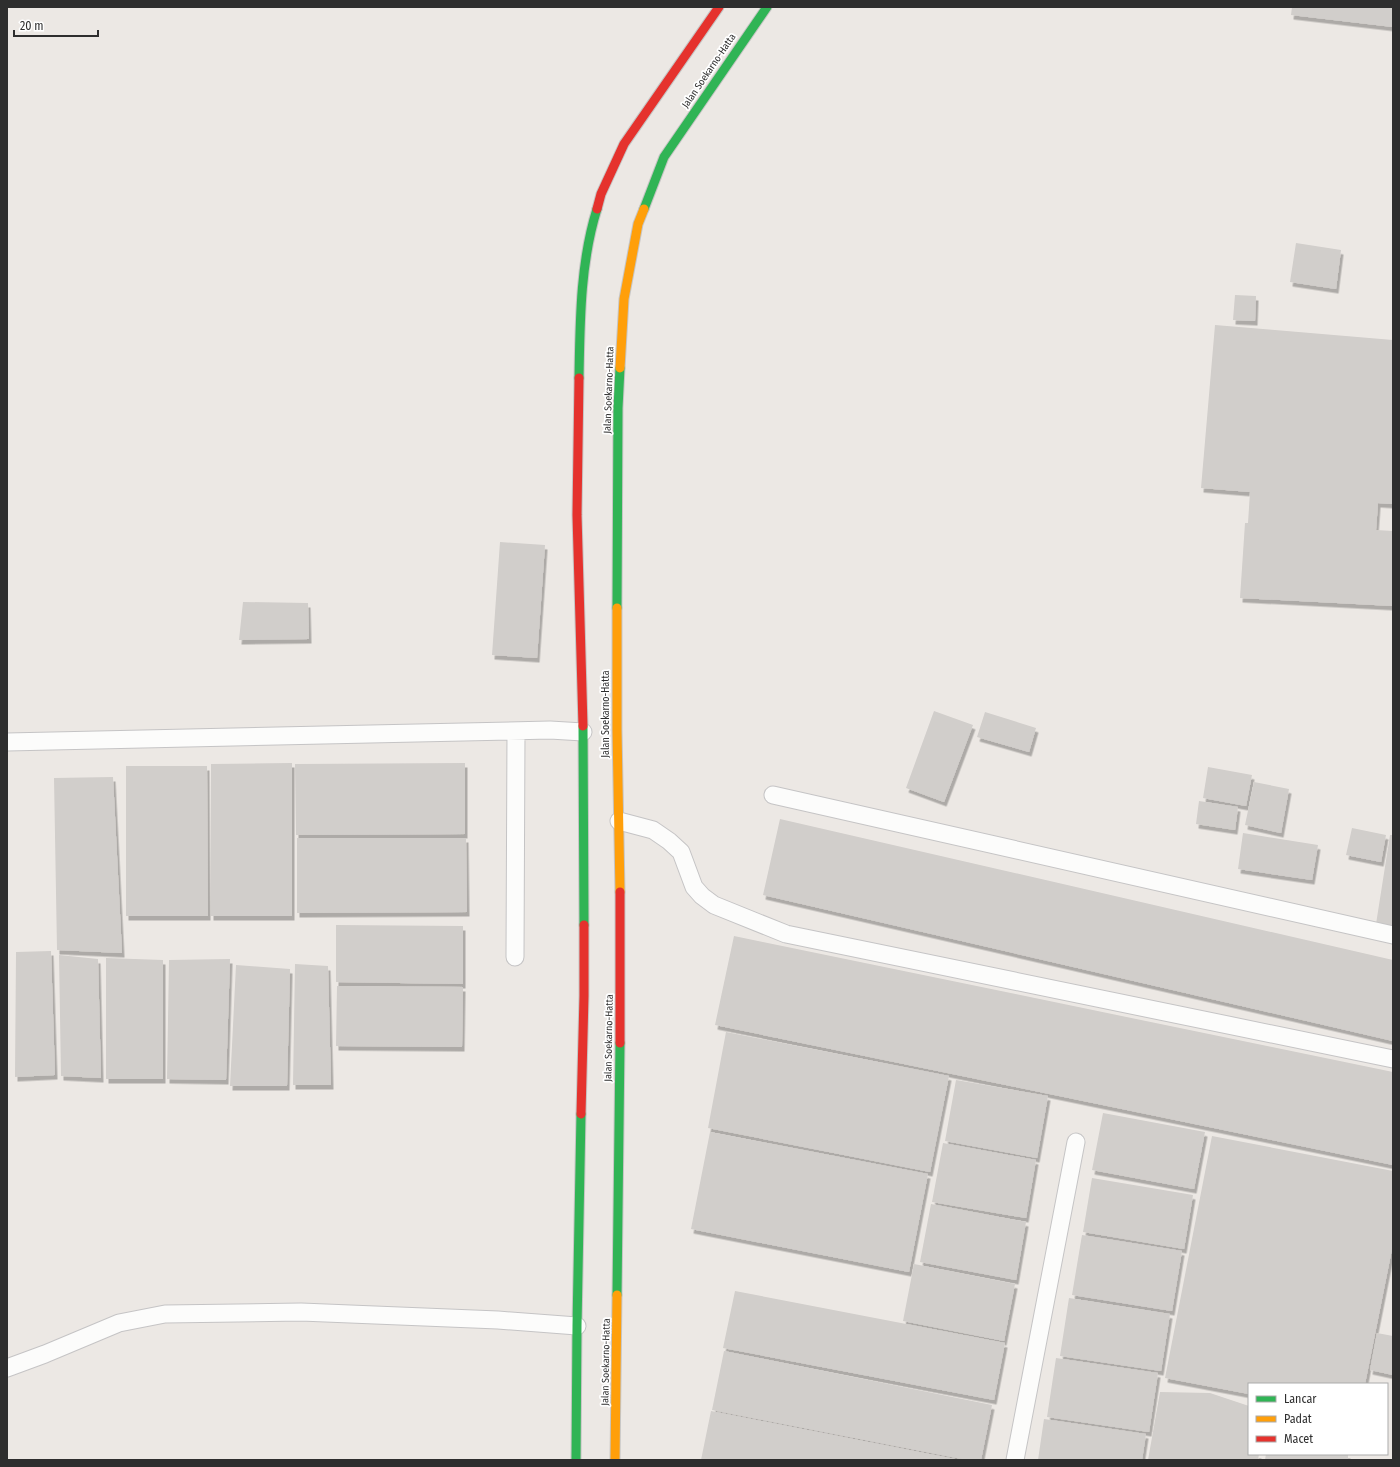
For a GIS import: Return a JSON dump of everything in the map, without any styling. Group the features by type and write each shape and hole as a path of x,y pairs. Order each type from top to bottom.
{"main road":[{"path":"576,1460 577,1326 584,996 583,732 577,499 580,310 590,231 601,194 624,144 719,7"},
{"name":"Jalan Soekarno-Hatta","path":"615,1460 621,986 617,730 618,416 624,299 638,224 664,157 767,7"}],"lane":[{"path":"7,742 516,732 550,730 583,732"},
{"path":"515,957 516,732"},
{"path":"772,795 1393,935"},
{"path":"619,821 653,830 669,841 680,852 694,887 702,896 714,905 786,934 1393,1059"},
{"path":"1015,1460 1076,1142"},
{"path":"7,1368 119,1323 165,1314 301,1312 498,1320 577,1326"}],"building":[{"path":"1292,7 1393,7 1393,27 1291,15"},
{"path":"1296,243 1341,250 1336,289 1290,282"},
{"path":"1235,295 1256,296 1255,321 1233,320"},
{"path":"1215,325 1393,340 1393,504 1378,503 1376,530 1393,531 1393,606 1240,598 1245,523 1248,523 1250,492 1201,488"},
{"path":"500,542 545,545 537,658 492,655"},
{"path":"243,602 308,603 309,639 239,640"},
{"path":"934,711 973,725 944,802 906,788"},
{"path":"985,712 1036,728 1029,752 977,737"},
{"path":"292,763 292,916 211,916 211,764"},
{"path":"465,763 465,834 296,835 295,764"},
{"path":"126,766 207,766 208,916 126,916"},
{"path":"1208,767 1252,775 1246,806 1203,798"},
{"path":"113,777 122,953 57,950 54,778"},
{"path":"1254,782 1289,789 1281,833 1245,825"},
{"path":"1199,801 1238,807 1235,830 1196,824"},
{"path":"780,819 1393,960 1393,1041 763,895"},
{"path":"1352,828 1386,835 1381,862 1346,855"},
{"path":"1243,833 1318,845 1312,880 1238,869"},
{"path":"1390,835 1393,835 1393,927 1376,924"},
{"path":"297,838 466,838 467,912 297,913"},
{"path":"336,925 463,926 463,984 336,982"},
{"path":"734,936 1393,1072 1393,1165 715,1025"},
{"path":"51,951 55,1075 15,1077 16,952"},
{"path":"59,955 98,959 101,1078 61,1076"},
{"path":"106,958 163,960 163,1079 106,1079"},
{"path":"230,959 226,1080 167,1079 169,960"},
{"path":"295,964 328,966 331,1085 293,1085"},
{"path":"236,965 290,969 287,1086 230,1086"},
{"path":"337,986 463,987 462,1047 336,1046"},
{"path":"726,1032 949,1076 930,1172 708,1128"},
{"path":"956,1080 1048,1096 1037,1158 945,1141"},
{"path":"1103,1113 1205,1132 1194,1189 1092,1170"},
{"path":"710,1132 928,1174 909,1272 691,1229"},
{"path":"1212,1136 1393,1171 1393,1249 1365,1383 1248,1383 1248,1394 1165,1378"},
{"path":"943,1143 1036,1160 1026,1218 932,1202"},
{"path":"1092,1178 1193,1195 1184,1249 1083,1232"},
{"path":"931,1204 1026,1222 1016,1280 920,1262"},
{"path":"1082,1235 1182,1251 1172,1311 1072,1295"},
{"path":"914,1264 1015,1284 1004,1341 903,1321"},
{"path":"735,1291 1005,1343 994,1400 723,1348"},
{"path":"1069,1298 1170,1314 1161,1371 1060,1356"},
{"path":"1377,1333 1393,1336 1393,1375 1370,1370"},
{"path":"724,1351 992,1405 981,1460 967,1460 712,1410"},
{"path":"1056,1358 1158,1373 1149,1432 1047,1417"},
{"path":"1160,1392 1210,1393 1248,1406 1248,1455 1259,1455 1258,1460 1148,1460"},
{"path":"711,1411 955,1459 955,1460 701,1460"},
{"path":"1044,1419 1146,1434 1142,1460 1038,1460"},
{"path":"1266,1455 1348,1455 1348,1460 1265,1460"}],"traffic: fast":[{"path":"644,209 664,157 767,7"},
{"path":"579,378 584,271 591,229 597,209"},
{"path":"617,608 618,408 620,368"},
{"path":"583,726 584,925"},
{"path":"617,1295 620,1043"},
{"path":"576,1460 581,1114"}],"traffic: slow":[{"path":"620,368 624,299 638,224 644,209"},
{"path":"617,608 617,730 620,892"},
{"path":"615,1460 617,1295"}],"traffic: jam":[{"path":"597,209 601,194 624,144 719,7"},
{"path":"579,378 577,515 583,726"},
{"path":"620,892 620,1043"},
{"path":"581,1114 584,925"}]}
